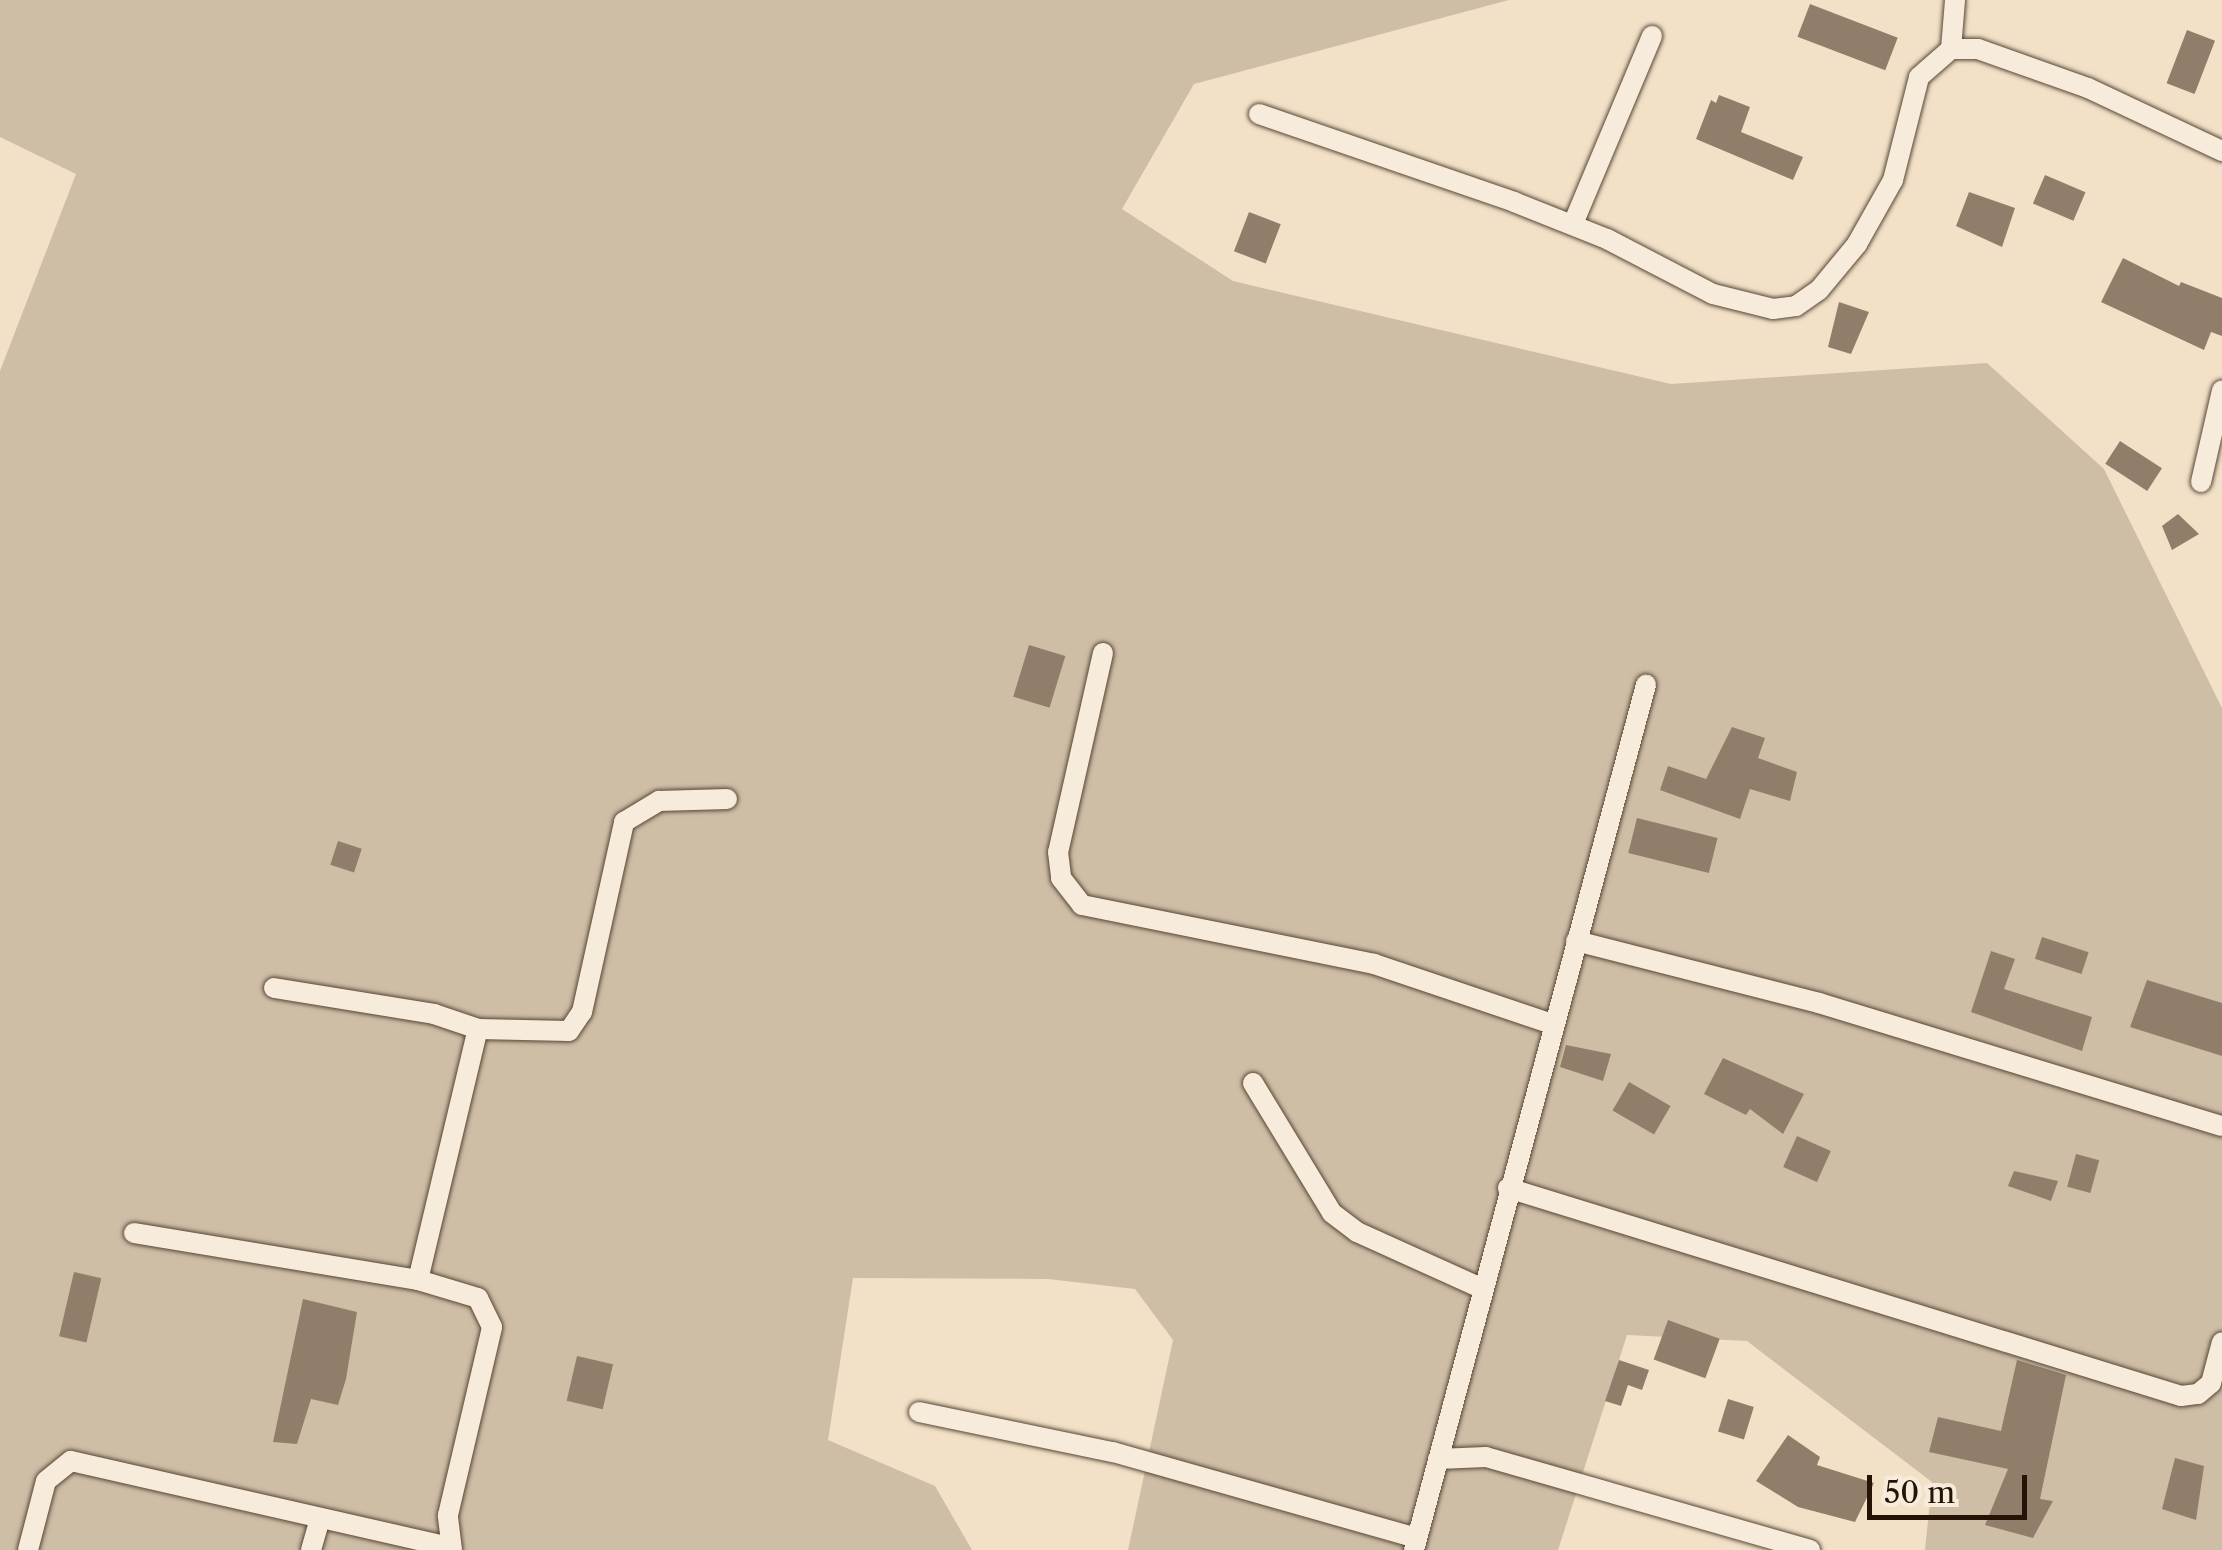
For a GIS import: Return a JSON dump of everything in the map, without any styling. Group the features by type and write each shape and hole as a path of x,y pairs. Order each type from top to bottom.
{"street":[{"path":"1259,114 1573,224 1713,294 1754,308 1796,306 1818,290 1858,244 1894,180 1919,77 1951,48 1955,0"},
{"path":"1573,224 1652,36"},
{"path":"1951,48 1978,49 2088,88 2222,151"},
{"path":"2201,482 2222,390"},
{"path":"1103,653 1058,852 1061,878 1082,906 1374,964 1552,1024"},
{"path":"919,1412 1114,1452 1416,1544 1508,1188 1646,685"},
{"path":"274,988 434,1014 478,1029 569,1031 582,1012 624,822 660,802 727,800"},
{"path":"1576,941 1819,1004 2222,1126"},
{"path":"418,1280 478,1029"},
{"path":"1253,1083 1332,1213 1357,1232 1482,1288"},
{"path":"1508,1188 2181,1396 2198,1394 2210,1383 2222,1342"},
{"path":"28,1550 46,1481 71,1460 451,1548 448,1515 492,1327 478,1298 418,1280 134,1232"},
{"path":"1438,1460 1486,1457 1810,1550"},
{"path":"311,1550 320,1520"}],"shaded area":[{"path":"0,0 1509,0 1194,84 1122,209 1233,281 1671,384 1987,363 2104,469 2222,708 2222,1550 1925,1550 1932,1482 1747,1341 1627,1335 1558,1550 1128,1550 1173,1340 1135,1289 1048,1279 853,1278 828,1440 935,1486 972,1550 0,1550 0,371 76,174 0,137"}],"building":[{"path":"1810,4 1898,38 1885,70 1797,37"},
{"path":"2187,30 2215,41 2195,94 2167,83"},
{"path":"1719,95 1750,107 1741,132 1803,157 1793,180 1696,139 1711,100 1716,103"},
{"path":"2045,175 2086,192 2073,221 2033,204"},
{"path":"1969,192 2015,208 2002,247 1956,226"},
{"path":"1249,212 1281,224 1266,263 1234,251"},
{"path":"2123,258 2179,286 2181,282 2222,298 2222,336 2211,332 2204,350 2101,302"},
{"path":"1839,302 1869,312 1851,354 1828,347"},
{"path":"2120,441 2162,468 2147,491 2105,464"},
{"path":"2178,514 2199,534 2172,550 2162,526"},
{"path":"1029,645 1065,656 1050,708 1013,697"},
{"path":"1732,727 1765,738 1758,758 1797,772 1790,801 1750,789 1740,819 1660,790 1668,766 1706,779"},
{"path":"1637,818 1718,838 1709,873 1628,853"},
{"path":"338,841 362,849 354,873 330,865"},
{"path":"2042,937 2089,952 2081,974 2035,959"},
{"path":"1991,951 2015,959 2004,989 2092,1017 2082,1051 1971,1012"},
{"path":"2147,980 2222,1003 2222,1056 2130,1027"},
{"path":"1566,1045 1611,1054 1603,1081 1560,1067"},
{"path":"1723,1058 1804,1094 1783,1134 1750,1109 1746,1115 1704,1094"},
{"path":"1629,1082 1671,1106 1654,1135 1612,1111"},
{"path":"1797,1136 1831,1151 1817,1182 1783,1167"},
{"path":"2076,1154 2099,1160 2090,1193 2067,1187"},
{"path":"2014,1171 2058,1181 2051,1201 2008,1186"},
{"path":"74,1272 101,1278 86,1343 59,1336"},
{"path":"303,1299 357,1312 346,1379 338,1405 311,1399 297,1444 273,1442"},
{"path":"1668,1320 1720,1339 1705,1378 1654,1359"},
{"path":"577,1356 613,1364 603,1409 567,1401"},
{"path":"1619,1360 1649,1370 1642,1390 1628,1385 1621,1406 1605,1401"},
{"path":"2017,1360 2066,1375 2040,1499 2053,1501 2033,1538 1985,1525 2008,1469 1929,1452 1938,1417 2001,1431"},
{"path":"1728,1399 1754,1407 1744,1439 1718,1432"},
{"path":"1788,1435 1820,1457 1817,1465 1874,1483 1855,1522 1798,1507 1756,1481"},
{"path":"2175,1458 2204,1466 2196,1520 2162,1509"}]}
